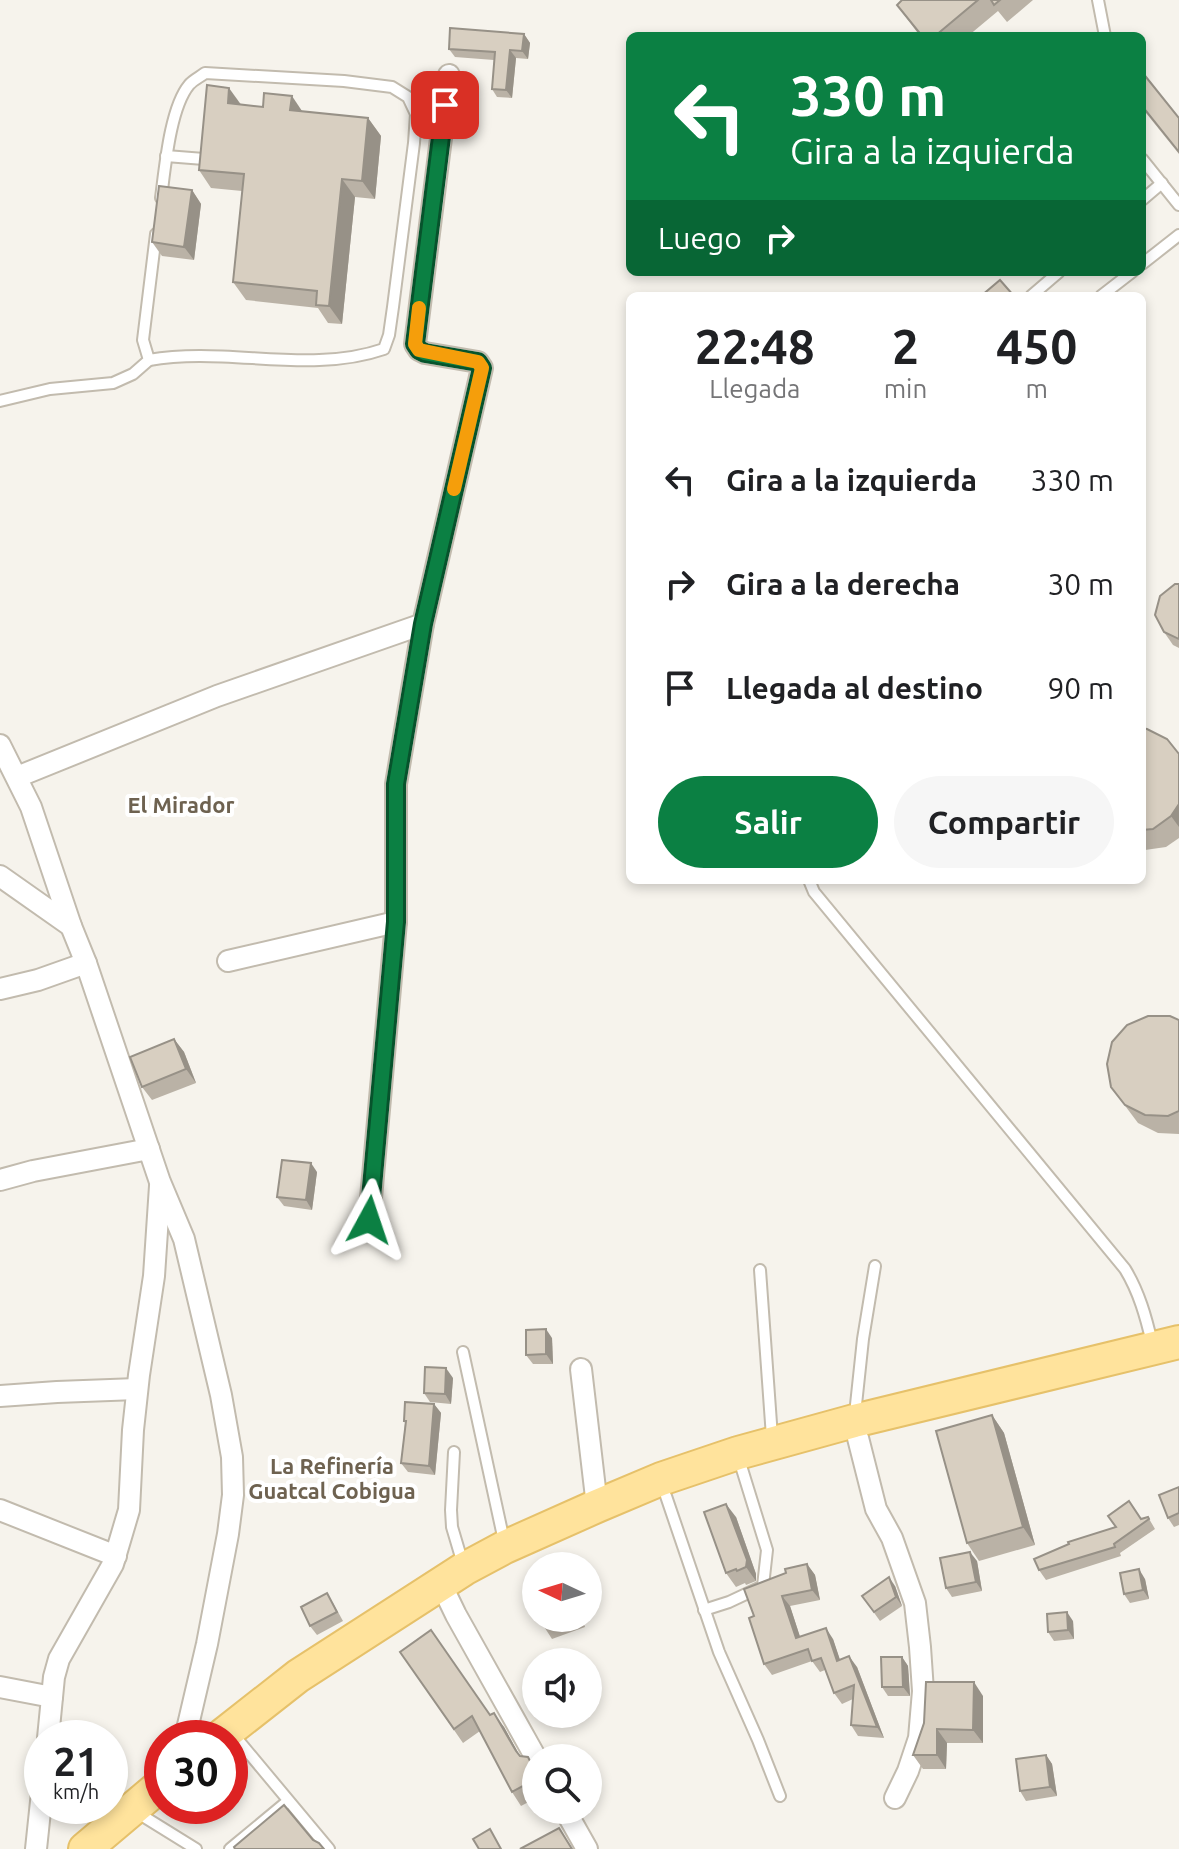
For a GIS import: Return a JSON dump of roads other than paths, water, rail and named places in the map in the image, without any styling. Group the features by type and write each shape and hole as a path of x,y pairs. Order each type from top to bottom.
{"main road":[{"path":"451,1584 666,1496 856,1430 1171,1350"},
{"path":"248,1728 505,1547 661,1479 738,1453 773,1443 856,1430"},
{"path":"85,1849 144,1808"},
{"path":"110,1849 144,1811"}],"street":[{"path":"369,1220 396,922 396,784 423,624 482,368 478,362 425,353 415,344 449,75"},
{"path":"17,777 217,696 423,624"},
{"path":"0,745 31,807 160,1182 184,1239 221,1395 233,1495 207,1644 189,1720"},
{"path":"0,876 71,926"},
{"path":"228,961 396,922"},
{"path":"0,989 86,963"},
{"path":"0,1180 149,1149"},
{"path":"50,1720 59,1659 116,1556 129,1510 137,1389 154,1276 160,1182"},
{"path":"581,1369 597,1506"},
{"path":"0,1396 137,1389"},
{"path":"856,1430 876,1509 892,1538 915,1603 920,1647 923,1691 919,1738 895,1798"},
{"path":"0,1510 116,1556"},
{"path":"451,1584 529,1744"},
{"path":"0,1687 52,1697"},
{"path":"36,1849 39,1824"},
{"path":"573,1824 587,1849"}],"lane":[{"path":"1098,0 1104,32"},
{"path":"0,401 50,389 113,383 133,374 149,360 187,355 326,360 362,357 384,349 393,307 416,114 408,97 392,87 205,73 189,85 175,113 160,202"},
{"path":"166,156 204,159"},
{"path":"1146,164 1179,205"},
{"path":"1146,197 1162,183"},
{"path":"149,360 143,340 159,217"},
{"path":"1146,261 1179,235"},
{"path":"1036,292 1054,276"},
{"path":"1106,292 1127,276"},
{"path":"811,884 814,892 1125,1269 1135,1285 1145,1313 1171,1350"},
{"path":"856,1430 863,1339 875,1266"},
{"path":"760,1270 773,1443"},
{"path":"463,1352 505,1547"},
{"path":"451,1584 454,1452"},
{"path":"704,1610 763,1586 767,1550 742,1469"},
{"path":"666,1496 719,1652 780,1796"},
{"path":"248,1759 329,1849"},
{"path":"230,1849 288,1801"},
{"path":"173,1824 196,1849"}],"district":[{"name":"El Mirador","path":"181,804"},
{"name":"La Refinería Guatcal Cobigua","path":"332,1478"}]}
